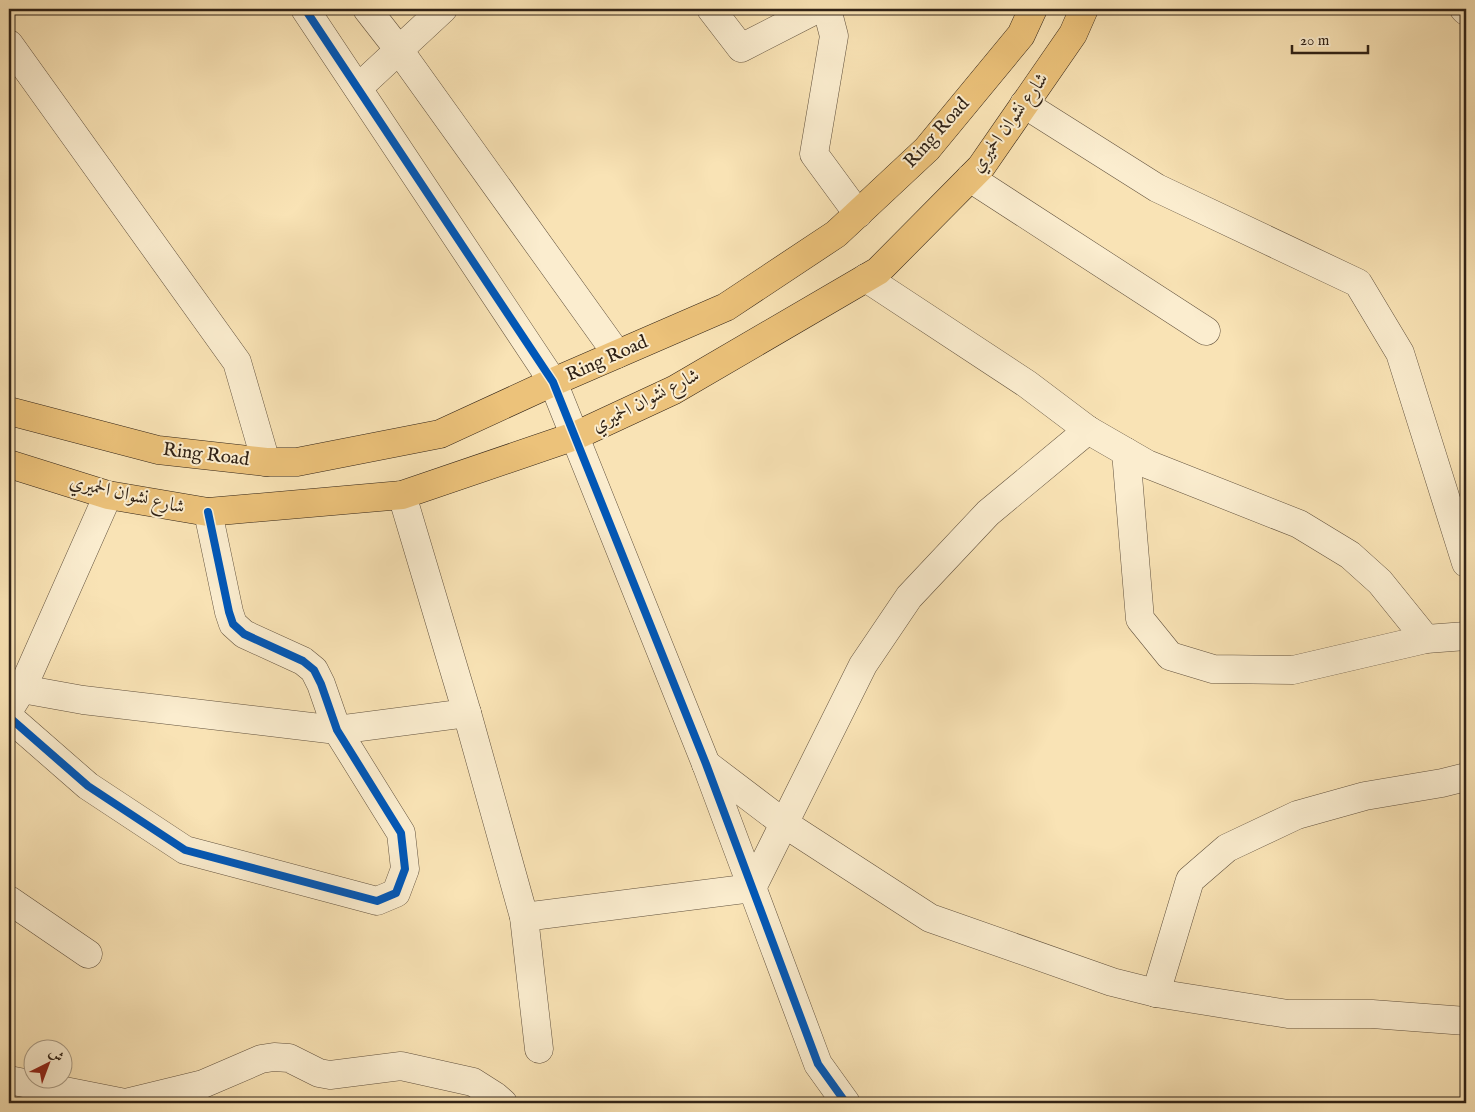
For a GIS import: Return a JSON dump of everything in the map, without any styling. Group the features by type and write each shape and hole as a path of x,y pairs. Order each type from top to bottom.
{"main road":[{"name":"Ring Road","path":"9,411 158,450 266,462 297,462 440,434 553,382 726,307 836,234 927,149 1021,35 1033,9"},
{"name":"شارع نشوان الحميري","path":"9,464 108,494 208,512 402,495 575,436 674,390 878,271 981,167 1073,34 1084,9"}],"street":[{"path":"305,9 553,382 706,764 818,1064 846,1103"},
{"path":"367,9 399,50 617,354"},
{"path":"358,88 443,9"},
{"path":"711,9 741,48 817,9"},
{"path":"827,9 834,36 814,154 858,214"},
{"path":"9,44 237,362 266,462"},
{"path":"1024,104 1157,188 1358,283 1400,353 1466,562"},
{"path":"970,178 1206,331"},
{"path":"866,278 1027,384 1088,430 1126,452 1147,464 1299,524 1350,555 1380,582 1426,638"},
{"path":"752,888 863,664 909,597 988,513 1088,430"},
{"path":"1126,452 1140,619 1170,656 1213,669 1293,670 1426,638 1466,636"},
{"path":"108,494 15,700 82,700 337,730 467,713"},
{"path":"402,495 467,713 524,917 539,1049"},
{"path":"9,717 88,786 185,850 377,901 396,893 404,869 401,833 337,730 321,684 314,670 303,661 244,634 233,624 208,512"},
{"path":"706,764 785,824 930,918 1112,982 1156,994 1288,1014 1372,1014 1466,1021"},
{"path":"1156,994 1190,880 1227,848 1297,815 1365,796 1466,777"},
{"path":"524,917 752,888"},
{"path":"9,900 88,954"},
{"path":"9,1080 125,1103 203,1084 261,1059 274,1057 289,1058 319,1073 330,1075 401,1066 473,1082 503,1103"}],"cycle path":[{"path":"305,9 553,382 706,764 818,1064 846,1103"},
{"path":"9,717 88,786 185,850 377,901 396,893 405,869 401,833 337,730 321,684 314,670 303,661 244,634 233,624 208,512"}]}
